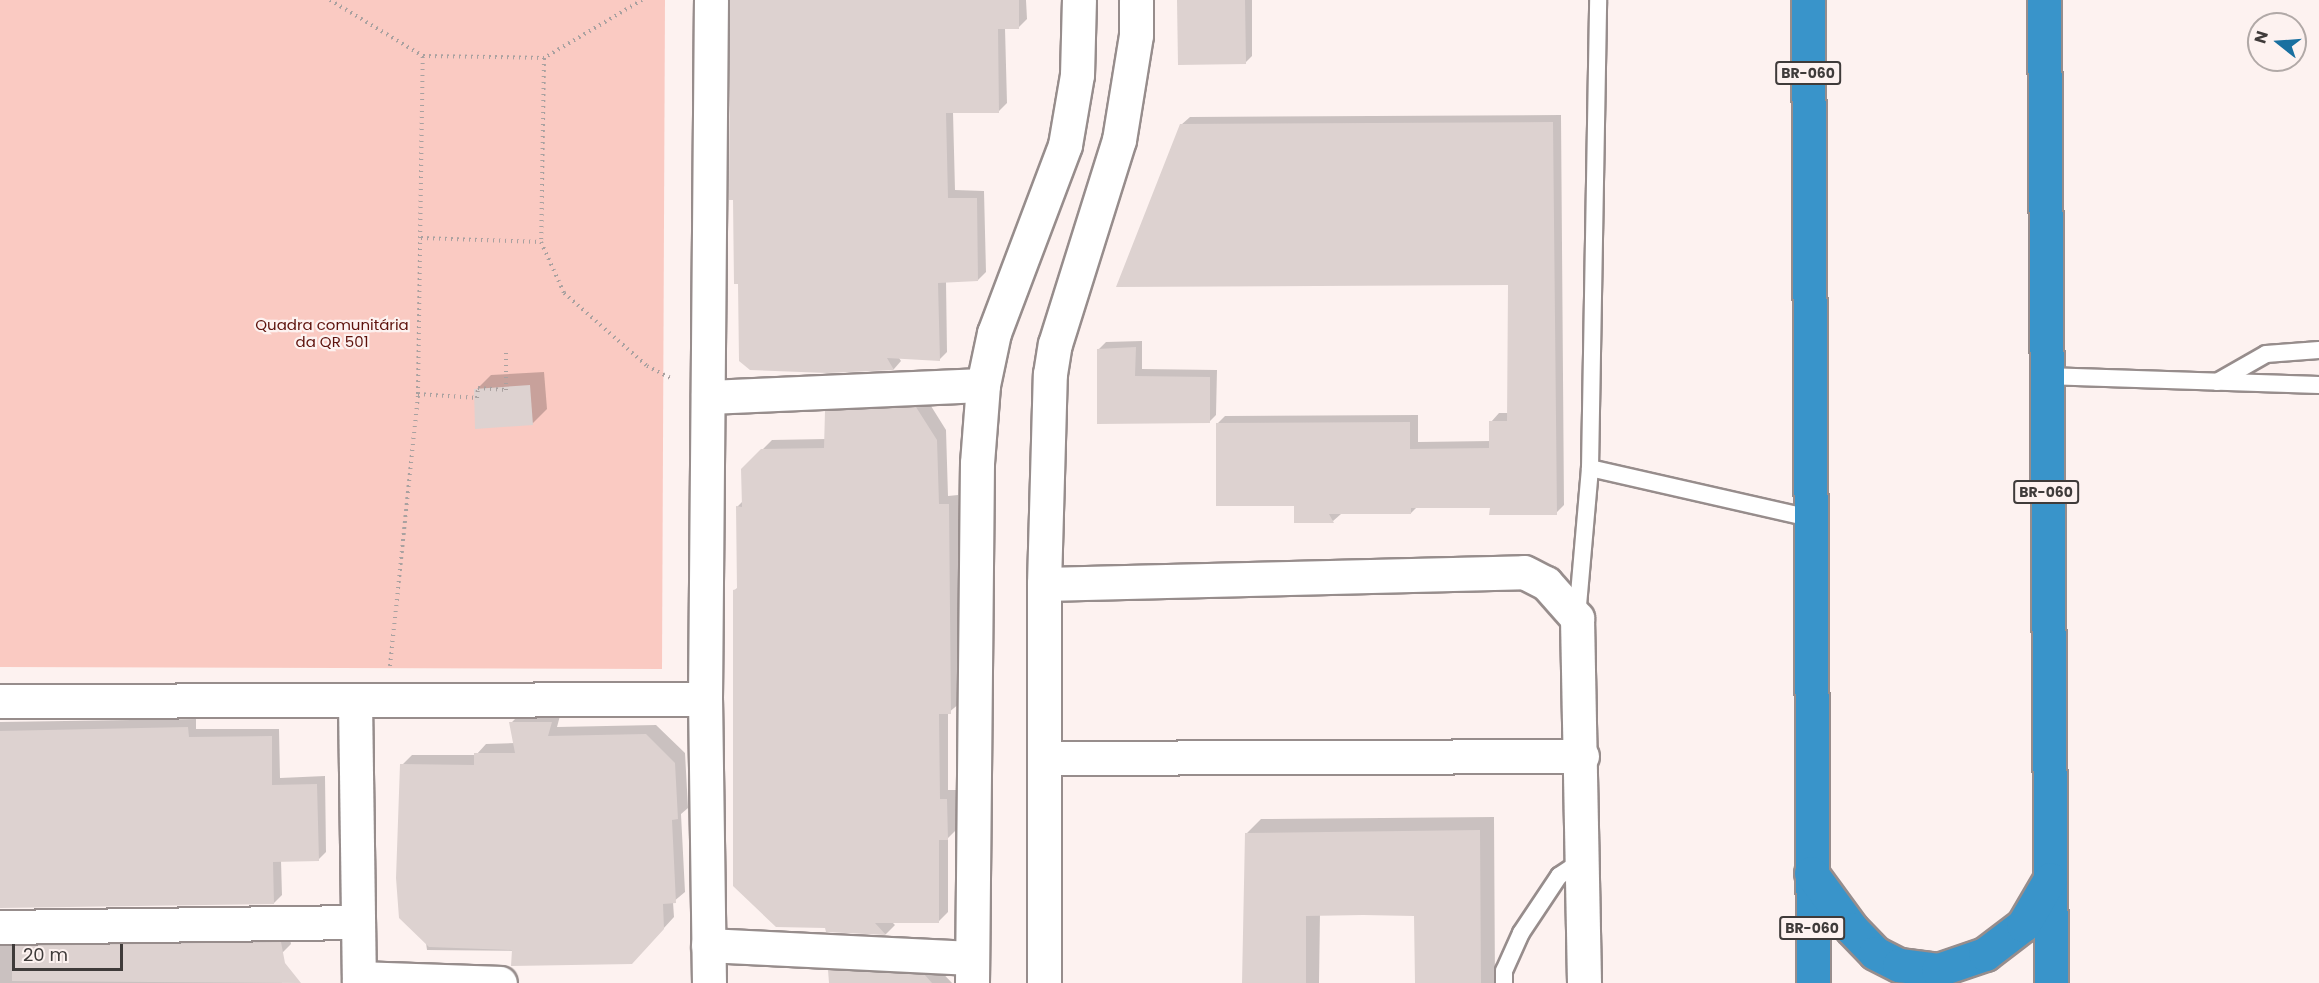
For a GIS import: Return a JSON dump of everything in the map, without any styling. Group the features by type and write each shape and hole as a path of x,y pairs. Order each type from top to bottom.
{"highway":[{"name":"BR-060","path":"1808,0 1813,983"},
{"name":"BR-060","path":"2044,0 2051,983"},
{"path":"1811,873 1852,929 1875,952 1899,965 1938,970 1985,954 2023,925 2050,879"}],"street":[{"path":"709,983 705,699 711,0"},
{"path":"708,945 971,971 977,463 983,385 994,333 1065,145 1077,75 1079,0"},
{"path":"1044,983 1044,584 1050,374 1055,344 1119,140 1132,70 1136,0"},
{"path":"708,397 983,385"},
{"path":"1044,584 1524,572 1546,583 1577,618 1582,756 1584,983"},
{"path":"0,701 705,699"},
{"path":"371,700 356,922 359,981 500,983"},
{"path":"1044,758 1582,756"},
{"path":"0,927 356,922"}],"lane":[{"path":"1577,618 1590,468 1598,0"},
{"path":"2217,382 2266,354 2319,350"},
{"path":"2045,376 2319,385"},
{"path":"1590,468 1810,518"},
{"path":"1504,983 1504,971 1521,933 1558,876 1583,860"}],"path":[{"path":"330,0 423,56 544,58 642,0"},
{"path":"371,700 418,394 423,56"},
{"path":"544,58 540,242 564,292 647,366 708,397"},
{"path":"422,238 540,242"},
{"path":"418,394 477,398 478,388 506,390 506,350"}],"green space":[{"name":"Quadra comunitária da QR 501","path":"0,0 665,0 662,669 0,667"}],"building":[{"path":"730,0 1019,0 1019,29 998,29 999,113 946,113 948,198 977,198 978,281 938,283 940,361 887,358 894,370 827,373 750,370 739,361 738,284 734,284 733,200 729,200"},
{"path":"1177,0 1245,0 1246,64 1178,65"},
{"path":"1553,122 1557,515 1489,515 1490,508 1411,508 1411,514 1329,514 1334,523 1294,523 1294,506 1216,506 1216,423 1410,422 1410,449 1489,448 1489,421 1507,421 1508,285 1116,287 1180,124"},
{"path":"1136,347 1135,376 1210,377 1210,423 1097,424 1097,349"},
{"path":"530,385 533,425 475,429 474,389"},
{"path":"916,407 937,440 939,504 949,504 951,714 939,714 940,799 947,799 948,840 939,840 939,923 875,923 886,935 826,932 825,928 776,927 733,886 733,590 737,589 736,506 742,507 741,469 761,449 824,448 825,411"},
{"path":"509,722 552,722 548,736 646,734 675,763 678,819 672,820 676,903 663,904 664,929 632,964 511,966 512,950 429,947 399,918 396,878 400,764 474,765 474,753 515,753"},
{"path":"188,727 189,737 272,736 272,785 317,784 319,861 273,862 274,904 0,908 0,731"},
{"path":"1480,830 1481,983 1415,983 1414,916 1363,915 1306,916 1306,983 1242,983 1245,833"},
{"path":"281,942 285,963 301,983 12,981 12,946"},
{"path":"828,970 924,974 932,983 829,983"}]}
